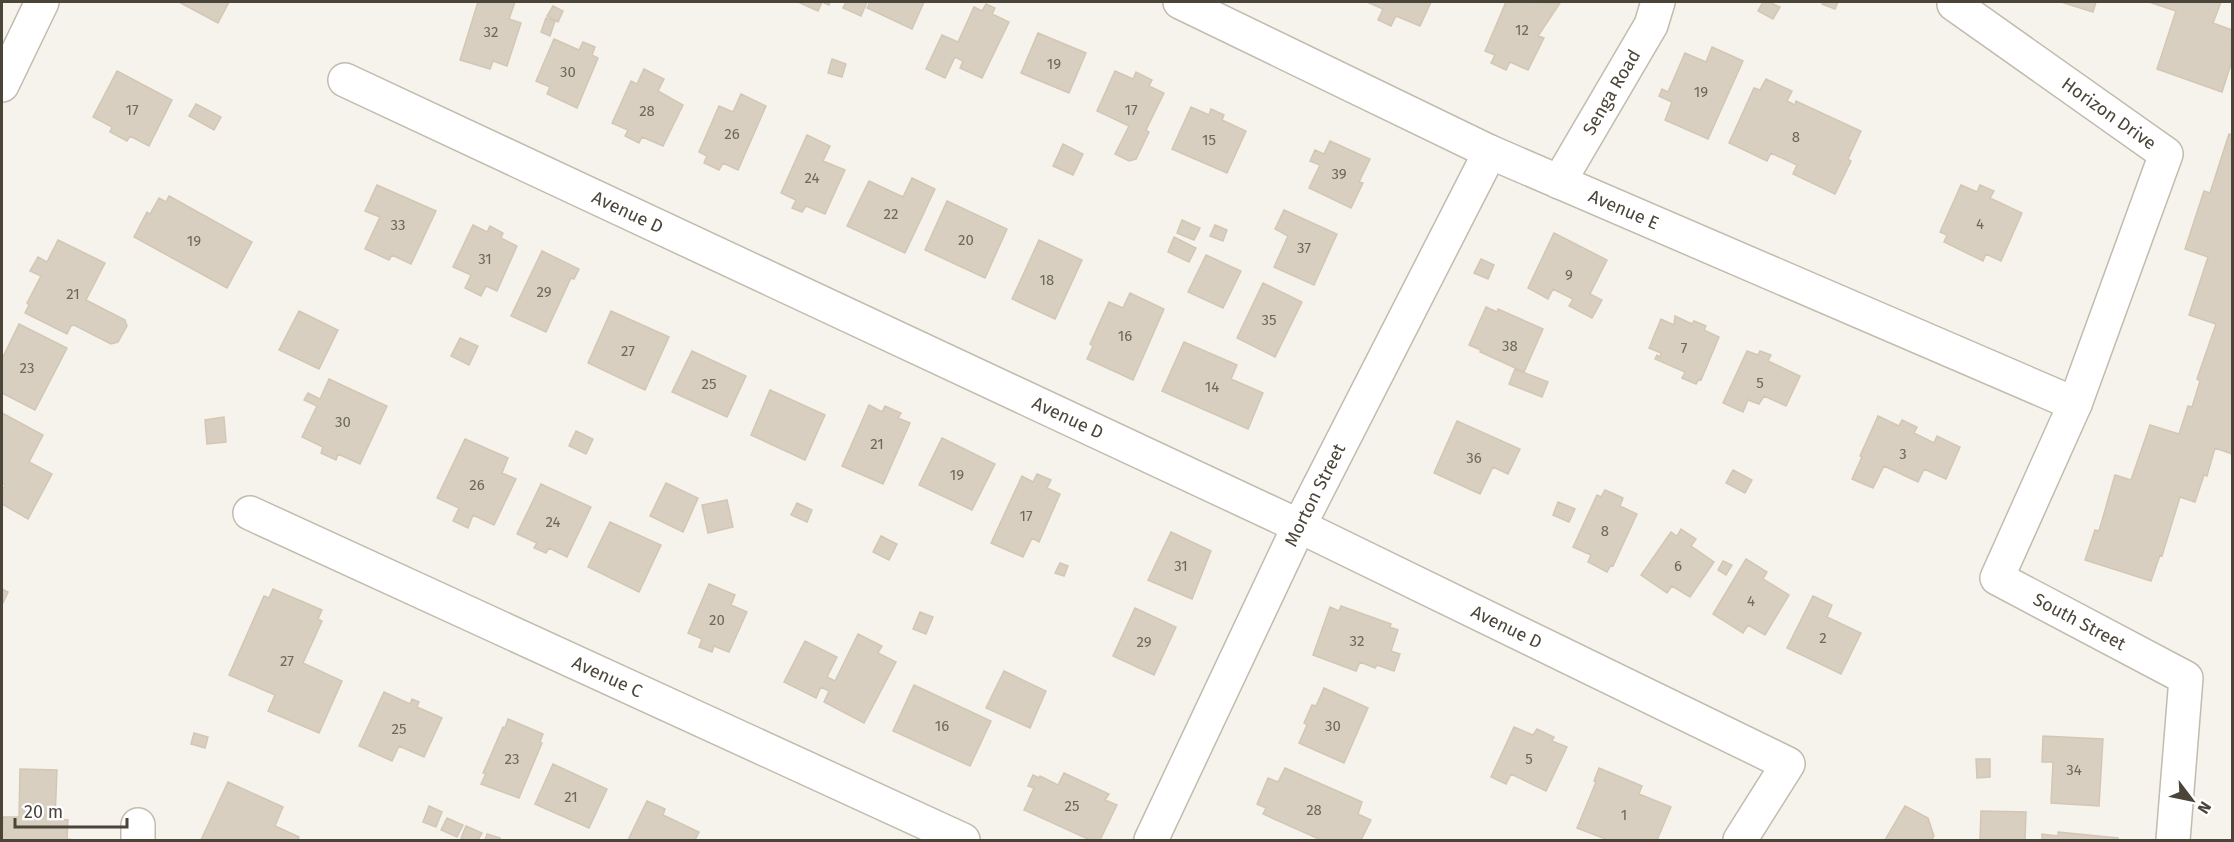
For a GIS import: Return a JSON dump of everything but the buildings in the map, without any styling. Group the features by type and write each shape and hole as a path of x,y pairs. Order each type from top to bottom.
{"street":[{"path":"2,85 42,2"},
{"name":"Avenue E","path":"1180,2 1490,153 2075,404"},
{"name":"Senga Road","path":"1559,182 1651,26 1658,2"},
{"name":"Horizon Drive","path":"1955,2 1954,4 2166,154 2075,404"},
{"name":"Avenue D","path":"345,80 1299,526 1788,764 1740,840"},
{"name":"Morton Street","path":"1151,840 1299,526 1490,153"},
{"name":"South Street","path":"2075,404 1997,578 2186,678 2173,840"},
{"name":"Avenue C","path":"250,513 963,840"}]}
